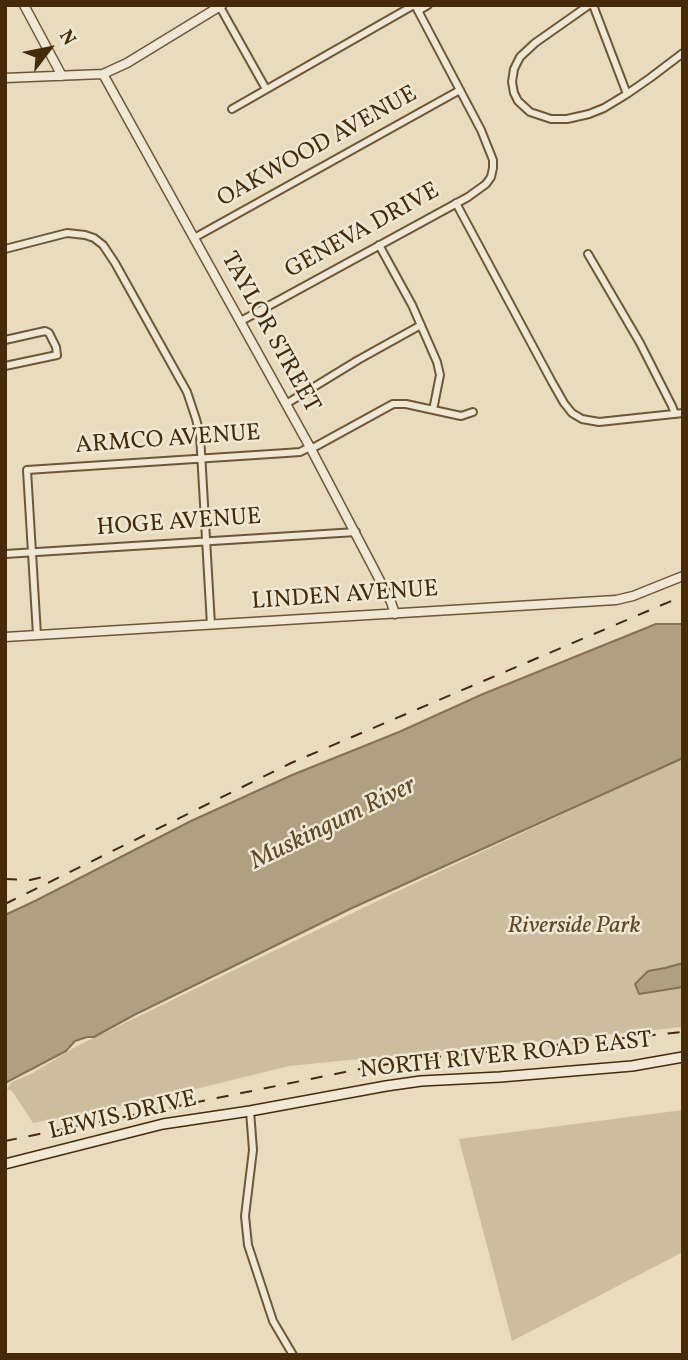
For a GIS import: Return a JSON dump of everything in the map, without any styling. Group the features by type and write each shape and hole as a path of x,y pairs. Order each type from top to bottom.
{"main road":[{"name":"NORTH RIVER ROAD EAST","path":"250,1111 408,1083 632,1066 683,1057"},
{"name":"LEWIS DRIVE","path":"5,1164 150,1127 250,1111"}],"street":[{"path":"24,5 62,76"},
{"path":"232,109 416,7 428,5"},
{"path":"627,94 591,5 535,43 520,57 512,76 514,93 523,107 551,119 566,120 600,109 627,94 683,53"},
{"path":"5,78 103,74 127,63 221,6 266,89"},
{"path":"416,7 460,90"},
{"name":"TAYLOR STREET","path":"103,74 311,448 356,532 395,614"},
{"name":"GENEVA DRIVE","path":"241,321 486,184 493,168 490,152 460,90"},
{"name":"OAKWOOD AVENUE","path":"194,238 460,90"},
{"path":"456,203 564,403 572,413 582,419 599,422 679,413 588,254"},
{"path":"5,249 67,233 85,235 103,245 191,401 200,435 211,625"},
{"path":"379,245 421,325 440,371 433,410"},
{"path":"286,404 421,325"},
{"path":"5,340 45,331 49,333 56,347 57,355 5,366"},
{"name":"ARMCO AVENUE","path":"32,552 27,470 299,452 393,404 461,415 473,412"},
{"name":"HOGE AVENUE","path":"5,554 356,532"},
{"path":"32,552 37,635"},
{"name":"LINDEN AVENUE","path":"5,637 616,600 683,576"},
{"path":"250,1111 253,1150 245,1216 248,1245 273,1321 293,1355"}],"green space":[{"name":"Riverside Park","path":"683,758 683,1027 289,1066 143,1102 33,1123 12,1091 7,1089 12,1082 31,1074 77,1046 394,893"},
{"path":"683,1110 683,1252 512,1341 459,1139"}],"water":[{"name":"Muskingum River","path":"656,624 683,624 683,758 352,908 94,1037 75,1041 66,1051 5,1083 5,915 191,821 292,775"},
{"path":"683,963 683,987 639,994 635,984 648,971"}],"railway":[{"path":"5,904 291,763 683,596"},
{"path":"5,879 30,880 47,876"},
{"path":"5,1141 417,1059 683,1032"}]}
